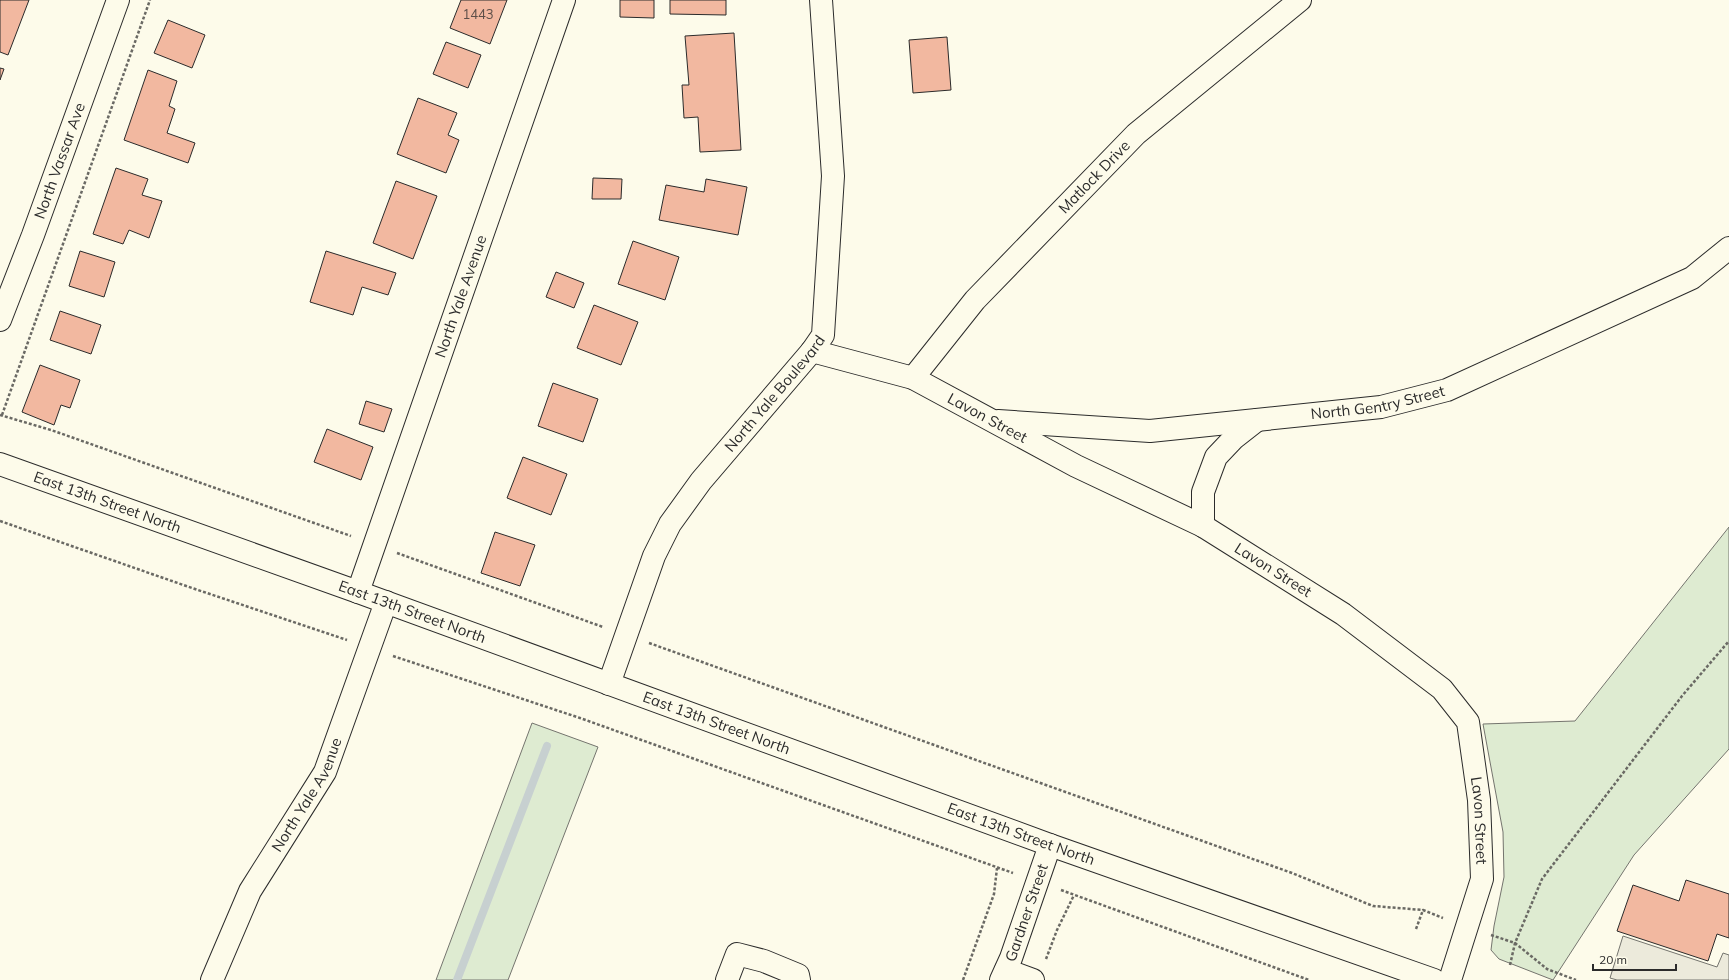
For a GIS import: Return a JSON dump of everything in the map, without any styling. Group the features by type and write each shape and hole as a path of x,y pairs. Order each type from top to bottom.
{"street":[{"name":"North Vassar Ave","path":"0,320 34,235 118,0"},
{"name":"North Yale Avenue","path":"358,592 564,0"},
{"name":"North Yale Boulevard","path":"609,684 654,556 670,524 701,481 812,351 823,335 833,176 821,0"},
{"name":"Matlock Drive","path":"912,378 975,300 1136,134 1300,0"},
{"name":"North Gentry Street","path":"991,421 1150,431 1381,407 1447,390 1692,278 1729,248"},
{"name":"Lavon Street","path":"812,351 912,378 1076,466 1203,526 1342,614 1442,689 1468,722 1479,800 1482,879 1450,980"},
{"path":"1203,526 1203,492 1216,457 1234,438 1257,420"},
{"name":"East 13th Street North","path":"0,464 386,602 1050,845 1434,980"},
{"name":"North Yale Avenue","path":"212,980 250,891 325,772 386,602"},
{"name":"Gardner Street","path":"1004,975 1050,845"},
{"path":"727,980 737,954 798,974 799,980"},
{"path":"1004,975 1039,973"}],"path":[{"path":"150,0 1,415 50,430 374,544 1292,873 1373,906 1423,910 1450,921"},
{"path":"0,520 192,588 580,718 1309,980"},
{"path":"1510,965 1515,943 1542,879 1682,696 1729,641"},
{"path":"963,980 994,894 997,868"},
{"path":"1039,973 1074,895"},
{"path":"1416,929 1423,910"},
{"path":"1490,935 1515,943 1547,969 1576,980"}],"green space":[{"path":"1729,527 1729,749 1634,855 1553,980 1499,959 1491,950 1494,926 1504,877 1503,832 1483,724 1575,721"},
{"path":"532,723 598,747 508,980 436,980"}],"shaded area":[{"path":"1623,936 1717,967 1723,953 1729,955 1729,980 1617,980 1610,978"}],"building":[{"path":"0,0 29,0 8,55 0,52"},
{"path":"461,0 507,0 490,44 450,28"},
{"path":"620,0 654,0 654,18 620,17"},
{"path":"670,0 726,0 726,15 670,14"},
{"path":"168,20 205,35 192,68 154,53"},
{"path":"734,33 741,150 700,152 698,117 684,118 682,85 689,85 685,36"},
{"path":"947,37 951,90 913,93 909,40"},
{"path":"446,42 481,55 468,88 433,74"},
{"path":"0,68 4,69 0,80"},
{"path":"148,70 177,81 169,106 175,109 167,133 195,143 188,163 124,140"},
{"path":"418,98 457,113 448,135 459,140 446,173 397,154"},
{"path":"116,168 148,179 142,195 162,201 149,238 129,230 123,244 93,234"},
{"path":"593,178 622,179 621,199 592,199"},
{"path":"706,179 747,187 738,235 659,220 666,185 704,192"},
{"path":"396,181 437,196 413,259 373,243"},
{"path":"633,241 679,257 665,300 618,284"},
{"path":"80,251 115,262 104,297 69,286"},
{"path":"326,251 396,273 388,295 362,287 353,315 310,302"},
{"path":"556,272 584,283 574,308 546,297"},
{"path":"594,305 638,322 621,365 577,348"},
{"path":"60,311 101,325 91,354 50,340"},
{"path":"40,365 80,380 70,408 61,405 54,425 22,412"},
{"path":"553,383 598,399 583,442 538,426"},
{"path":"366,401 392,409 384,432 359,424"},
{"path":"327,429 373,447 361,480 314,462"},
{"path":"523,457 567,474 551,515 507,498"},
{"path":"495,532 535,545 520,586 481,573"},
{"path":"1686,880 1729,894 1729,938 1717,934 1708,961 1617,931 1633,885 1679,901"}],"waterway":[{"path":"457,980 547,746"}]}
